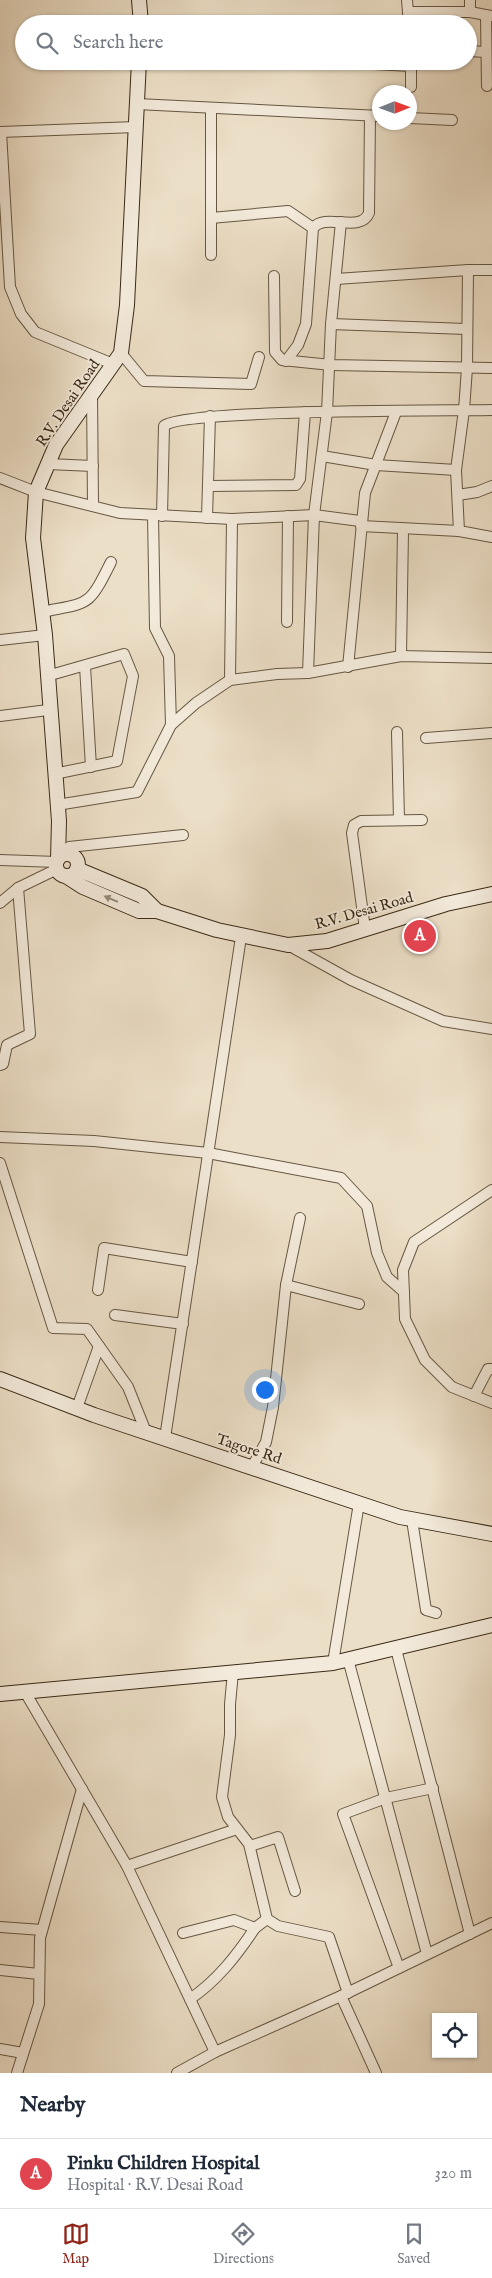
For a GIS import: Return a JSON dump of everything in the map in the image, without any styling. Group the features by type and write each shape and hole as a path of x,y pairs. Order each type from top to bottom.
{"street":[{"path":"139,0 140,15"},
{"path":"407,0 408,15"},
{"path":"470,0 470,12"},
{"path":"408,12 470,12 489,16 486,52 487,86"},
{"path":"477,52 486,52"},
{"name":"R.V. Desai Road","path":"139,70 127,305 117,358 56,444 36,492 33,538 42,612 48,710 57,805 65,862 83,887 139,911 157,911 241,936 288,945 327,940 446,904 492,894"},
{"path":"411,70 411,85"},
{"path":"137,104 372,116"},
{"path":"211,108 212,255"},
{"path":"417,118 452,120"},
{"path":"136,127 1,132 10,287 21,314 35,332 117,358 144,381 252,384 259,357"},
{"path":"313,228 322,222 361,222 367,218 369,213 374,130"},
{"path":"211,218 288,211 313,228"},
{"path":"308,673 314,514 327,412 331,365 331,324 340,222"},
{"path":"286,361 298,345 306,324 313,228"},
{"path":"459,532 456,470 464,410 467,368 468,270"},
{"path":"336,279 492,270"},
{"path":"274,276 275,352 278,358 286,361 331,365 492,368"},
{"path":"331,324 466,329"},
{"path":"92,394 93,506"},
{"path":"171,726 169,656 155,628 158,515 164,426 170,422 210,416 305,412 492,410"},
{"path":"208,486 296,485 300,479 305,412"},
{"path":"348,667 364,493 396,412"},
{"path":"207,518 210,416"},
{"path":"322,456 376,465 456,470"},
{"path":"48,464 93,466"},
{"path":"0,478 36,492 120,513 232,519 314,514 360,524 403,530 459,532 492,537"},
{"path":"458,496 477,492 492,486"},
{"path":"287,622 288,516"},
{"path":"230,680 232,519"},
{"path":"402,656 403,530"},
{"path":"42,612 88,600 96,591 111,562"},
{"path":"0,640 44,635"},
{"path":"47,676 124,654 132,676 117,761 54,774"},
{"path":"57,805 137,792 171,726 196,703 230,680 278,674 308,673 402,656 492,658"},
{"path":"85,666 91,766"},
{"path":"0,716 48,710"},
{"path":"396,732 399,820"},
{"path":"426,738 492,734"},
{"path":"365,929 354,824 361,821 422,820"},
{"path":"0,860 65,862 183,835"},
{"path":"0,903 18,888 65,862"},
{"path":"0,1065 3,1064 7,1045 30,1034 18,888"},
{"path":"166,1438 241,936"},
{"path":"288,945 351,980 443,1021 492,1029"},
{"path":"0,1137 94,1141 208,1153 341,1178 367,1206 378,1253 387,1277 404,1292"},
{"path":"0,1163 53,1328 87,1329 128,1387 146,1432"},
{"path":"492,1190 414,1242 403,1270 405,1318 425,1360 452,1388 492,1402"},
{"path":"252,1467 266,1442 273,1407 286,1285 300,1218"},
{"path":"98,1290 104,1248 192,1262"},
{"path":"286,1285 359,1304"},
{"path":"115,1315 183,1324"},
{"path":"77,1408 99,1346"},
{"path":"474,1396 488,1369 492,1369"},
{"name":"Tagore Rd","path":"0,1379 146,1432 412,1520 492,1534"},
{"path":"333,1663 359,1503"},
{"path":"412,1520 426,1610 436,1613"},
{"path":"0,1694 333,1663 492,1625"},
{"path":"396,1649 470,1934"},
{"path":"348,1659 427,1954"},
{"path":"234,1672 230,1704 230,1735 222,1798 228,1818 250,1846 267,1919 278,1926 329,1937 344,1994 376,2073"},
{"path":"25,1692 128,1866 215,2052"},
{"path":"399,1968 343,1814 386,1798 433,1788"},
{"path":"17,2073 39,2004 40,1938 82,1789"},
{"path":"128,1866 237,1829"},
{"path":"250,1846 278,1837 295,1891"},
{"path":"190,1999 207,1988 219,1972 237,1956 255,1928 267,1919"},
{"path":"184,1933 234,1920 255,1928"},
{"path":"177,2073 192,2069 215,2052 492,1924"},
{"path":"0,1927 42,1930"},
{"path":"0,1970 39,1974"},
{"path":"0,2049 23,2053"}],"place":[{"name":"Pinku Children Hospital","path":"420,936"}]}
